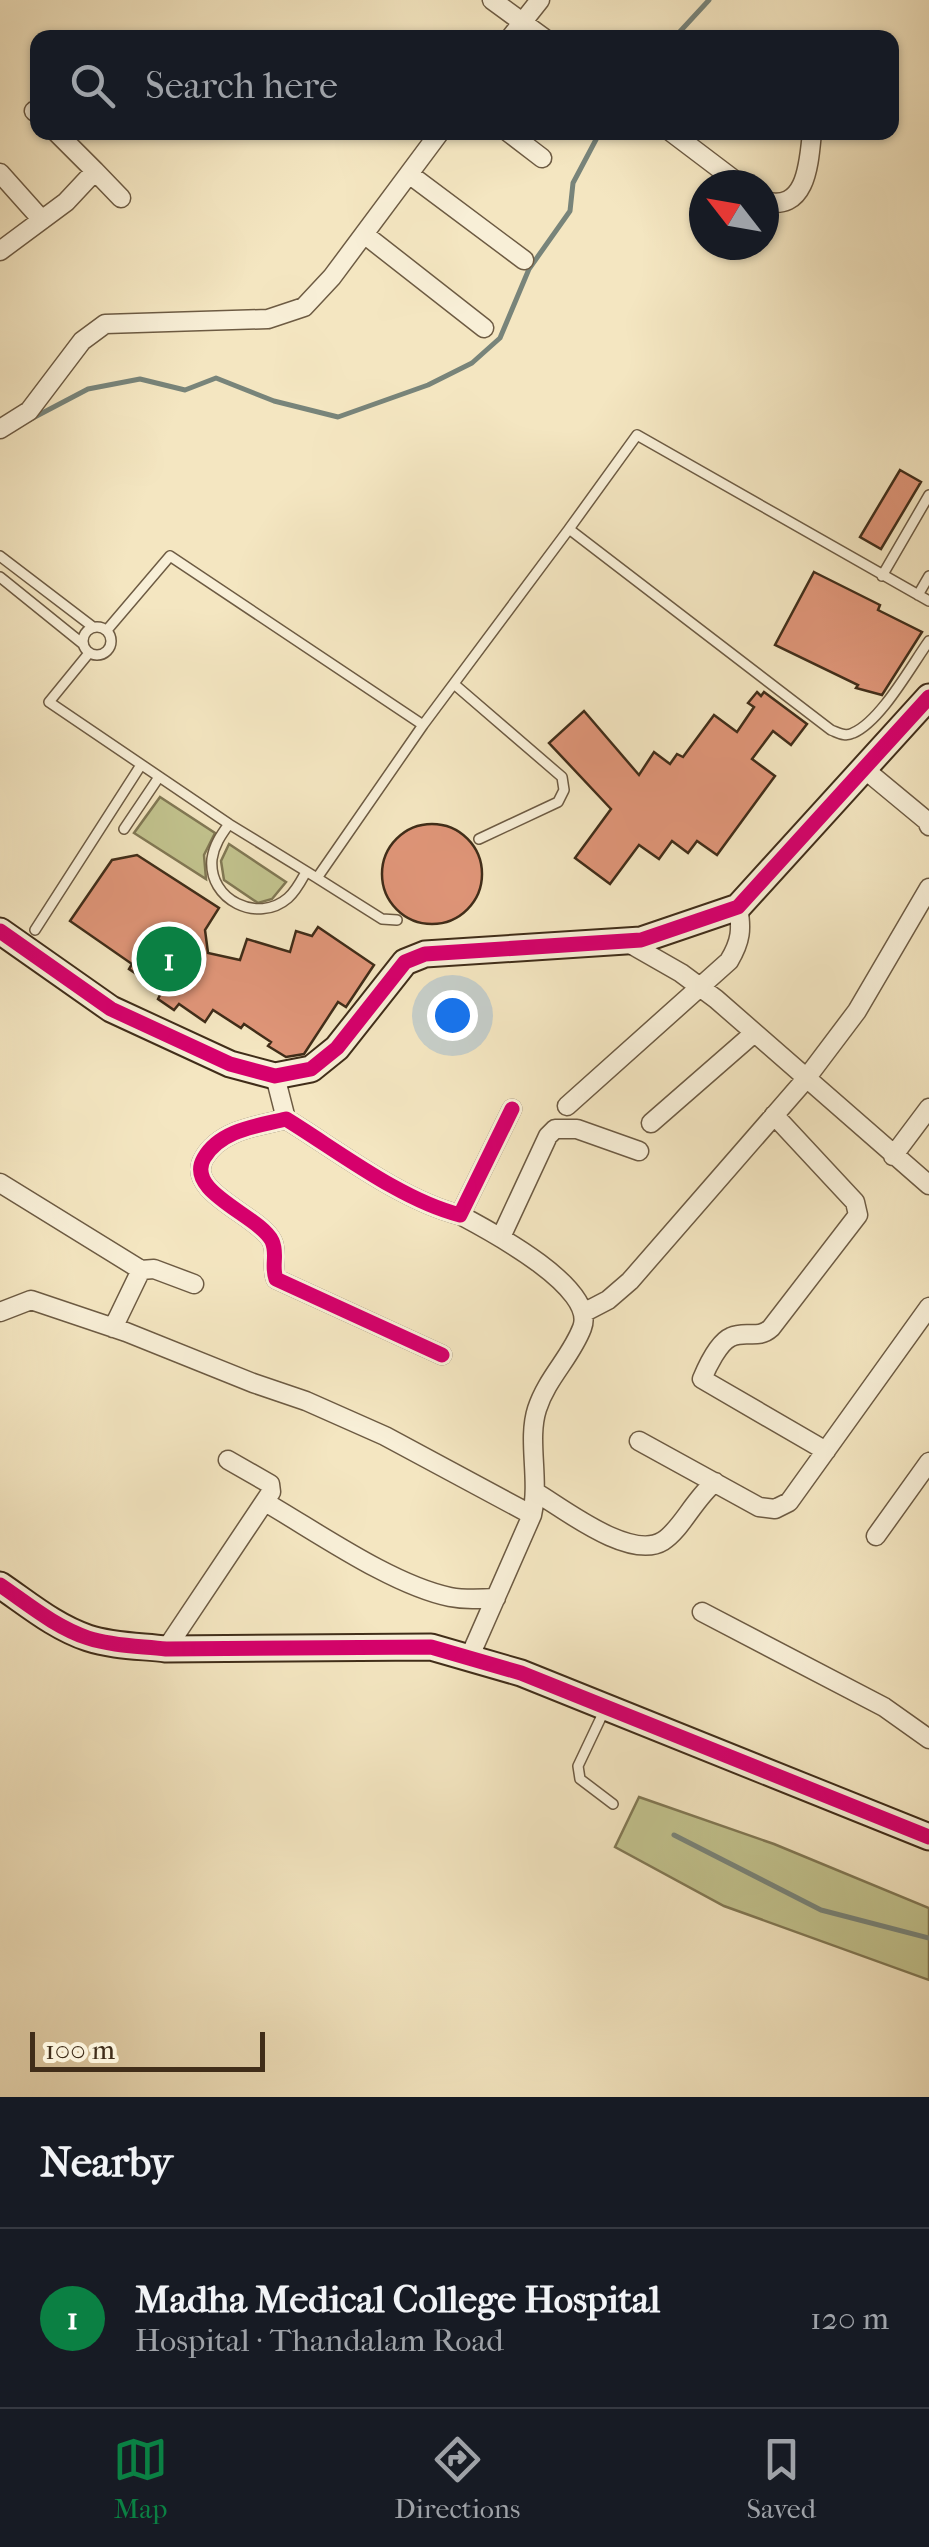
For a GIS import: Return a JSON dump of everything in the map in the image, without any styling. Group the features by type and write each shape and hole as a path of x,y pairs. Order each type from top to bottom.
{"street":[{"path":"492,0 533,30"},
{"path":"516,30 540,0"},
{"path":"64,140 121,198"},
{"path":"0,429 29,411 82,340 105,324 268,319 304,307 434,140"},
{"path":"518,140 542,158"},
{"path":"682,140 721,170"},
{"path":"779,203 790,200 800,190 808,172 811,140"},
{"path":"0,250 66,202 95,171"},
{"path":"0,173 42,220"},
{"path":"409,174 524,260"},
{"path":"364,234 484,328"},
{"path":"0,931 111,1009 230,1064 275,1076 312,1069 338,1048 405,962 425,954 641,940 738,907 929,697"},
{"path":"862,768 929,826"},
{"path":"585,1312 608,1300 630,1281 805,1080 857,1011 929,888"},
{"path":"568,1106 729,961 740,944 738,907"},
{"path":"624,941 701,988 929,1186"},
{"path":"651,1123 753,1034"},
{"path":"275,1076 286,1119 406,1192 501,1237 576,1294 585,1312 583,1327 543,1392 533,1432 537,1493 532,1515 470,1656"},
{"path":"893,1156 929,1108"},
{"path":"460,1215 512,1109"},
{"path":"774,1115 855,1202 858,1215 766,1332 760,1336 732,1336 702,1379 826,1451"},
{"path":"286,1119 240,1130 210,1148 200,1164 201,1179 271,1239 276,1253 272,1270 276,1279 442,1355"},
{"path":"501,1237 548,1136 555,1129 578,1128 638,1151"},
{"path":"0,1183 141,1270 154,1269 194,1284"},
{"path":"112,1328 141,1270"},
{"path":"0,1312 31,1300 112,1328 340,1415 532,1515"},
{"path":"640,1441 759,1506 775,1509 789,1502 929,1307"},
{"path":"166,1649 272,1492 270,1484 228,1460"},
{"path":"876,1536 922,1484 929,1462"},
{"path":"537,1493 598,1530 626,1543 647,1547 663,1541 715,1482"},
{"path":"265,1502 405,1580 446,1596 468,1600 496,1598"},
{"path":"0,1585 51,1620 89,1639 166,1649 431,1647 470,1656 929,1837"},
{"path":"702,1612 884,1706 929,1739"}],"lane":[{"path":"317,878 423,726 637,436 929,602"},
{"path":"882,576 929,496"},
{"path":"570,529 843,736 851,735 878,712 929,641"},
{"path":"0,556 93,627 107,630"},
{"path":"107,630 170,556 423,726"},
{"path":"918,595 929,576"},
{"path":"0,577 86,648 100,654 107,651 111,641 107,630"},
{"path":"93,627 84,636 86,648 49,702 229,824 382,919 397,920"},
{"path":"454,684 562,777 564,790 558,802 479,838"},
{"path":"35,930 141,765"},
{"path":"124,829 159,777"},
{"path":"229,824 214,848 212,864 219,888 236,904 260,909 276,906 289,897 306,872"},
{"path":"605,1708 578,1766 580,1778 613,1804"}],"green space":[{"path":"160,797 215,833 204,855 206,879 134,833"},
{"path":"229,844 286,882 272,899 258,903 224,880 221,861"},
{"path":"639,1797 774,1844 929,1908 929,1980 724,1906 615,1847"}],"building":[{"path":"900,470 921,482 881,549 860,537"},
{"path":"814,572 880,605 878,610 922,632 882,695 856,688 858,685 775,645"},
{"path":"757,692 761,696 764,692 807,724 791,745 773,731 752,759 775,776 717,855 697,841 688,853 672,841 659,859 639,845 610,884 575,858 611,809 549,743 584,711 639,775 654,752 670,764 677,754 683,757 714,715 737,732 754,707 748,703"},
{"path":"432,824 451,827 468,838 479,855 479,893 468,910 451,921 432,924 413,921 396,910 385,893 382,874 385,855 396,838 413,827"},
{"path":"137,855 219,908 205,930 208,953 240,960 247,939 290,952 296,931 312,936 318,927 374,965 346,1007 338,1002 304,1054 286,1057 244,1024 241,1028 213,1010 205,1022 179,1004 174,1010 158,999 162,991 129,969 132,964 70,921 112,860"}],"waterway":[{"path":"681,30 709,0"},
{"path":"29,420 88,389 140,379 185,390 216,378 274,401 338,417 428,385 472,363 500,338 529,269 570,211 573,183 596,140"},
{"path":"674,1835 821,1910 929,1938"}],"cycle path":[{"path":"0,931 111,1009 230,1064 275,1076 311,1069 337,1048 405,962 425,954 641,940 738,907 929,697"},
{"path":"442,1355 276,1279 272,1241 204,1182 204,1158 229,1135 286,1119 393,1186 460,1215 512,1109"},
{"path":"0,1585 64,1628 117,1644 166,1649 431,1647 521,1673 929,1837"}],"place":[{"name":"Madha Medical College Hospital","path":"169,959"}]}
